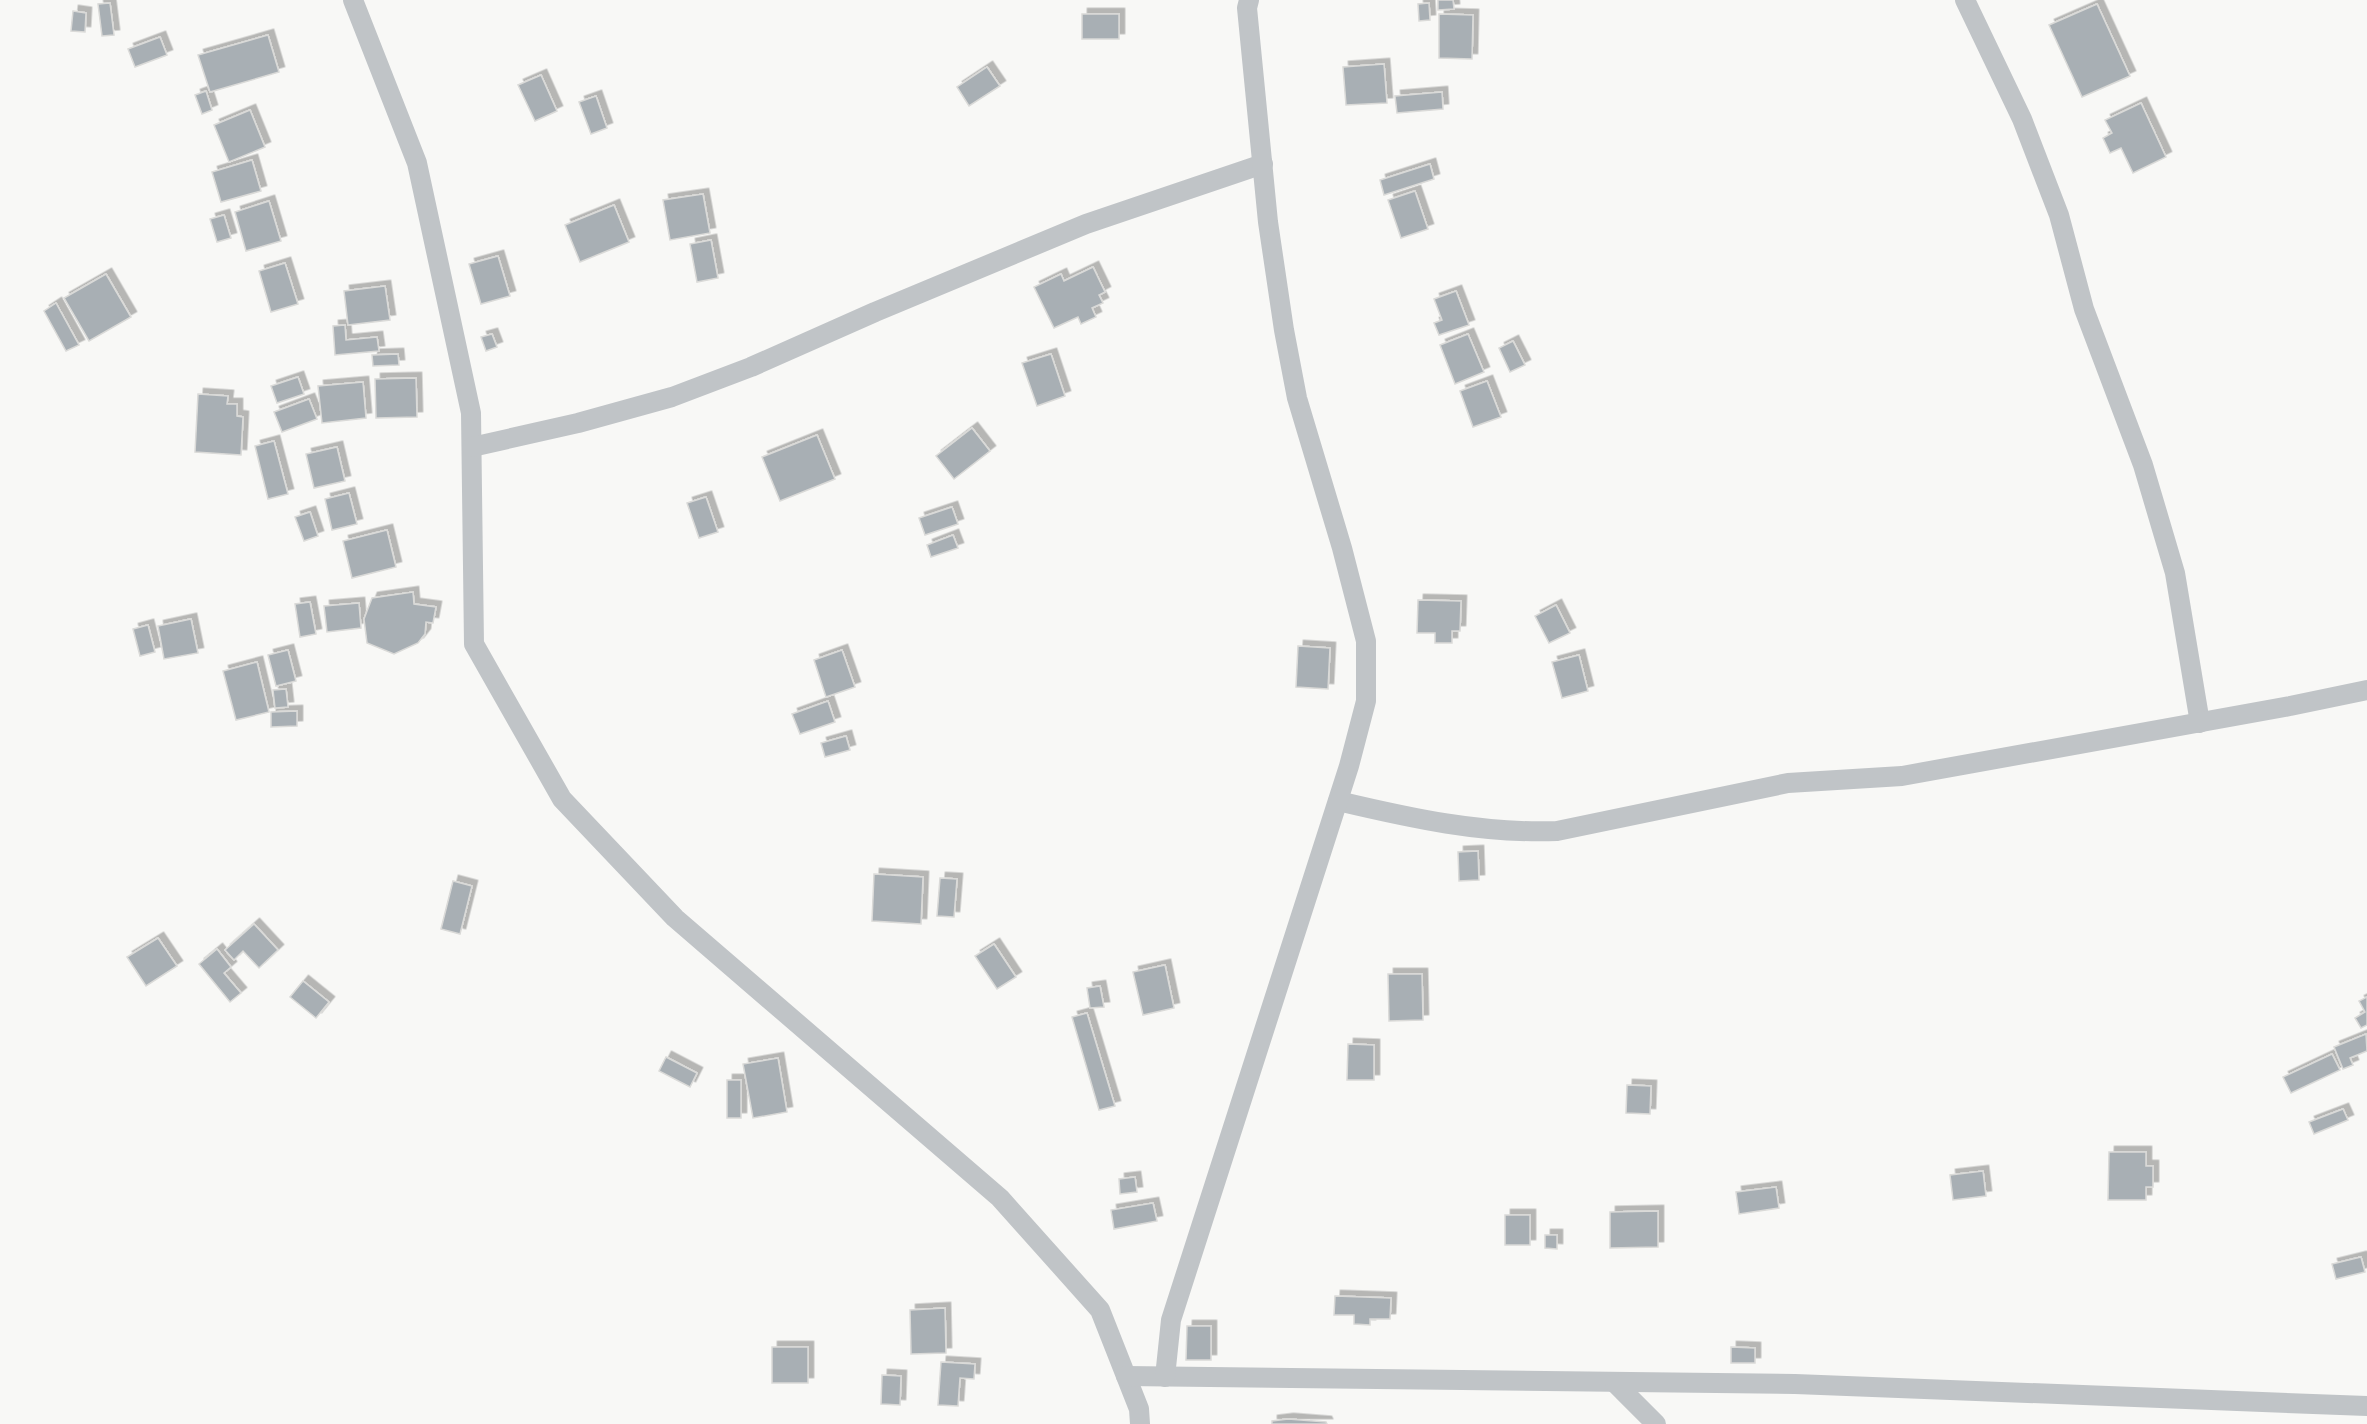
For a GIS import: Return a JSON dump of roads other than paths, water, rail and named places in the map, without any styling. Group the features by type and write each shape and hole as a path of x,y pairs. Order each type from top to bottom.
{"street":[{"path":"353,0 417,163 471,413 474,644 562,799 675,918 1000,1198 1100,1311 1139,1409 1140,1424"},
{"path":"1165,1377 1171,1320 1338,801 1366,701 1366,641 1342,548 1297,398 1282,319 1268,222 1247,8 1249,0"},
{"path":"1965,0 2030,140 2059,215 2084,309 2143,465 2175,573 2200,723"},
{"path":"472,447 578,423 672,397 751,367 885,307 1086,224 1263,164"},
{"path":"1338,801 1454,826 1520,833 1557,831 1788,783 1902,776 2200,723 2367,690"},
{"path":"1126,1376 1795,1384 2367,1406"},
{"path":"1615,1383 1656,1424"}]}
